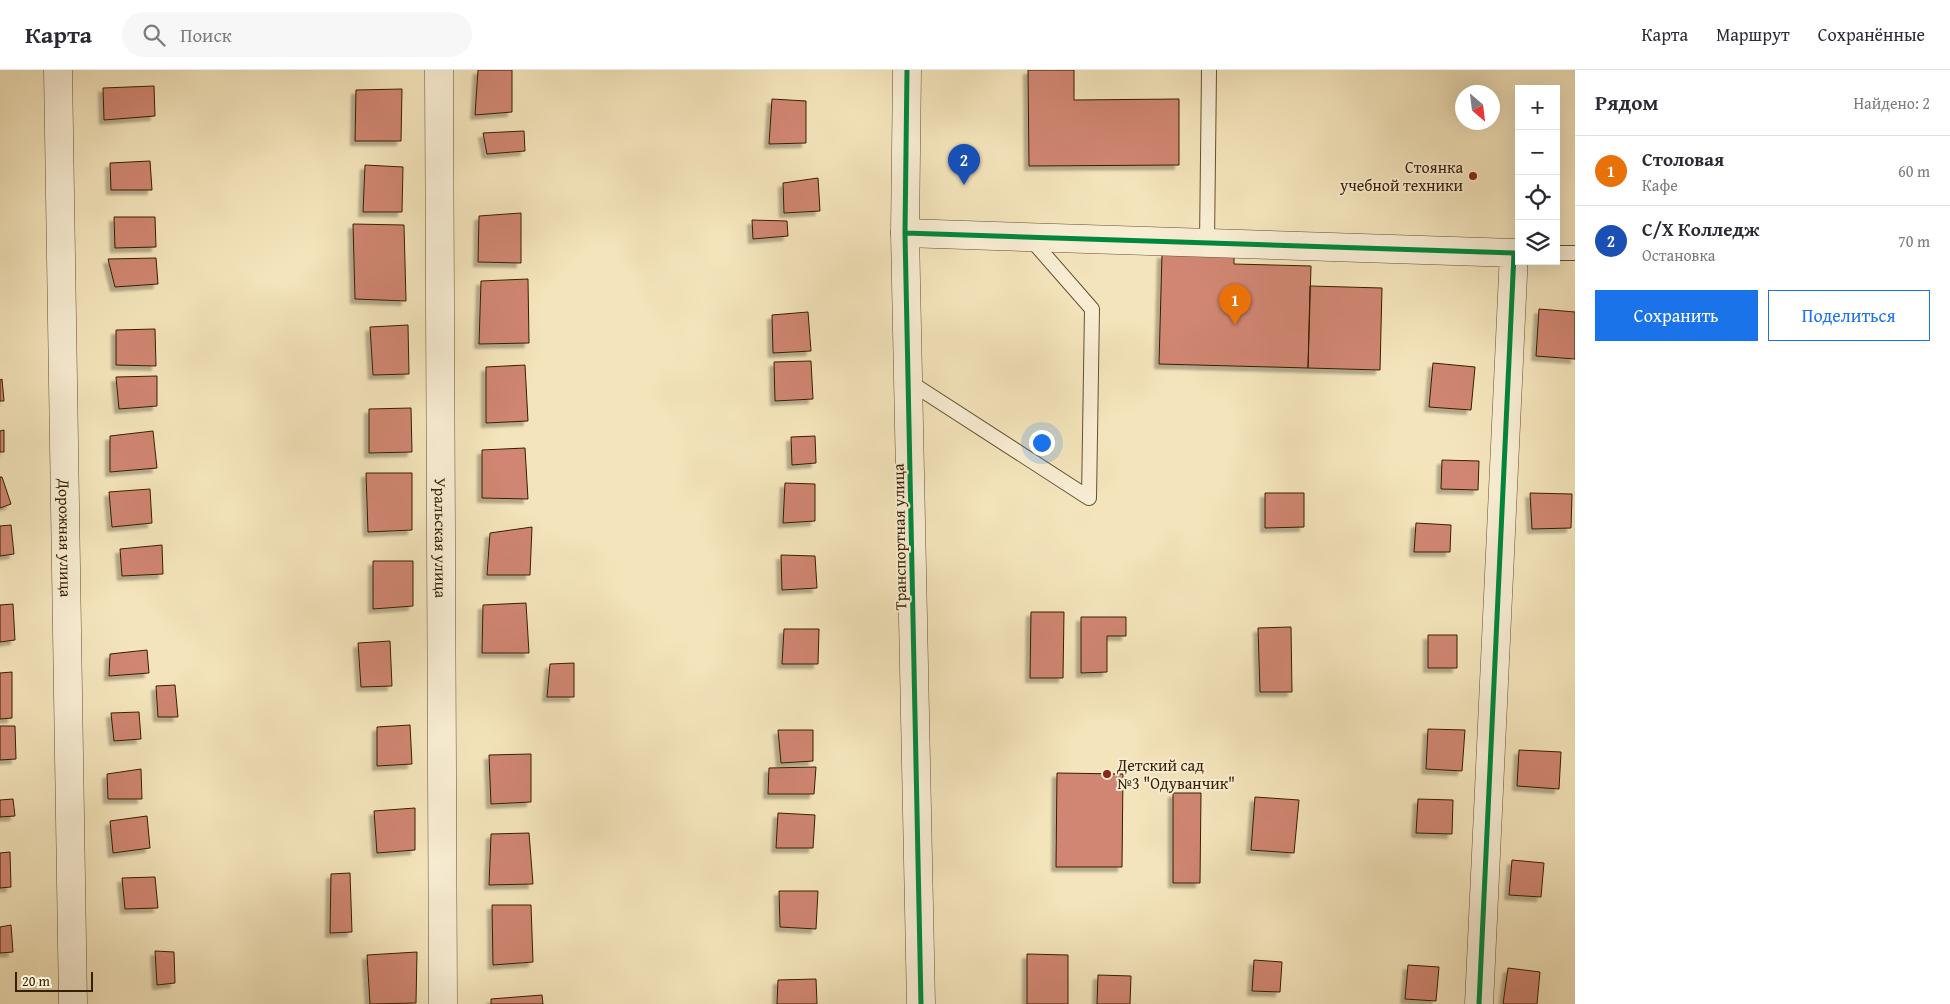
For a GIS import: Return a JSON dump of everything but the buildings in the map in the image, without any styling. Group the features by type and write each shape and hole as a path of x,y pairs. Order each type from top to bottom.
{"street":[{"name":"Дорожная улица","path":"58,70 73,1004"},
{"name":"Уральская улица","path":"439,70 443,1004"},
{"name":"Транспортная улица","path":"907,70 905,233 921,1004"},
{"path":"905,233 1515,252"},
{"path":"1479,1004 1515,265"}],"lane":[{"path":"1208,243 1209,70"},
{"path":"908,381 1089,498 1092,309 1029,237"},
{"path":"1560,252 1575,252"}],"cycle path":[{"path":"907,70 905,233 921,1004"},
{"path":"905,233 1514,253 1479,1004"}],"place":[{"name":"Стоянка учебной техники","path":"1473,176"},
{"name":"С/Х Колледж","path":"964,185"},
{"name":"Столовая","path":"1235,325"},
{"name":"Детский сад №3 \"Одуванчик\"","path":"1107,774"}]}
